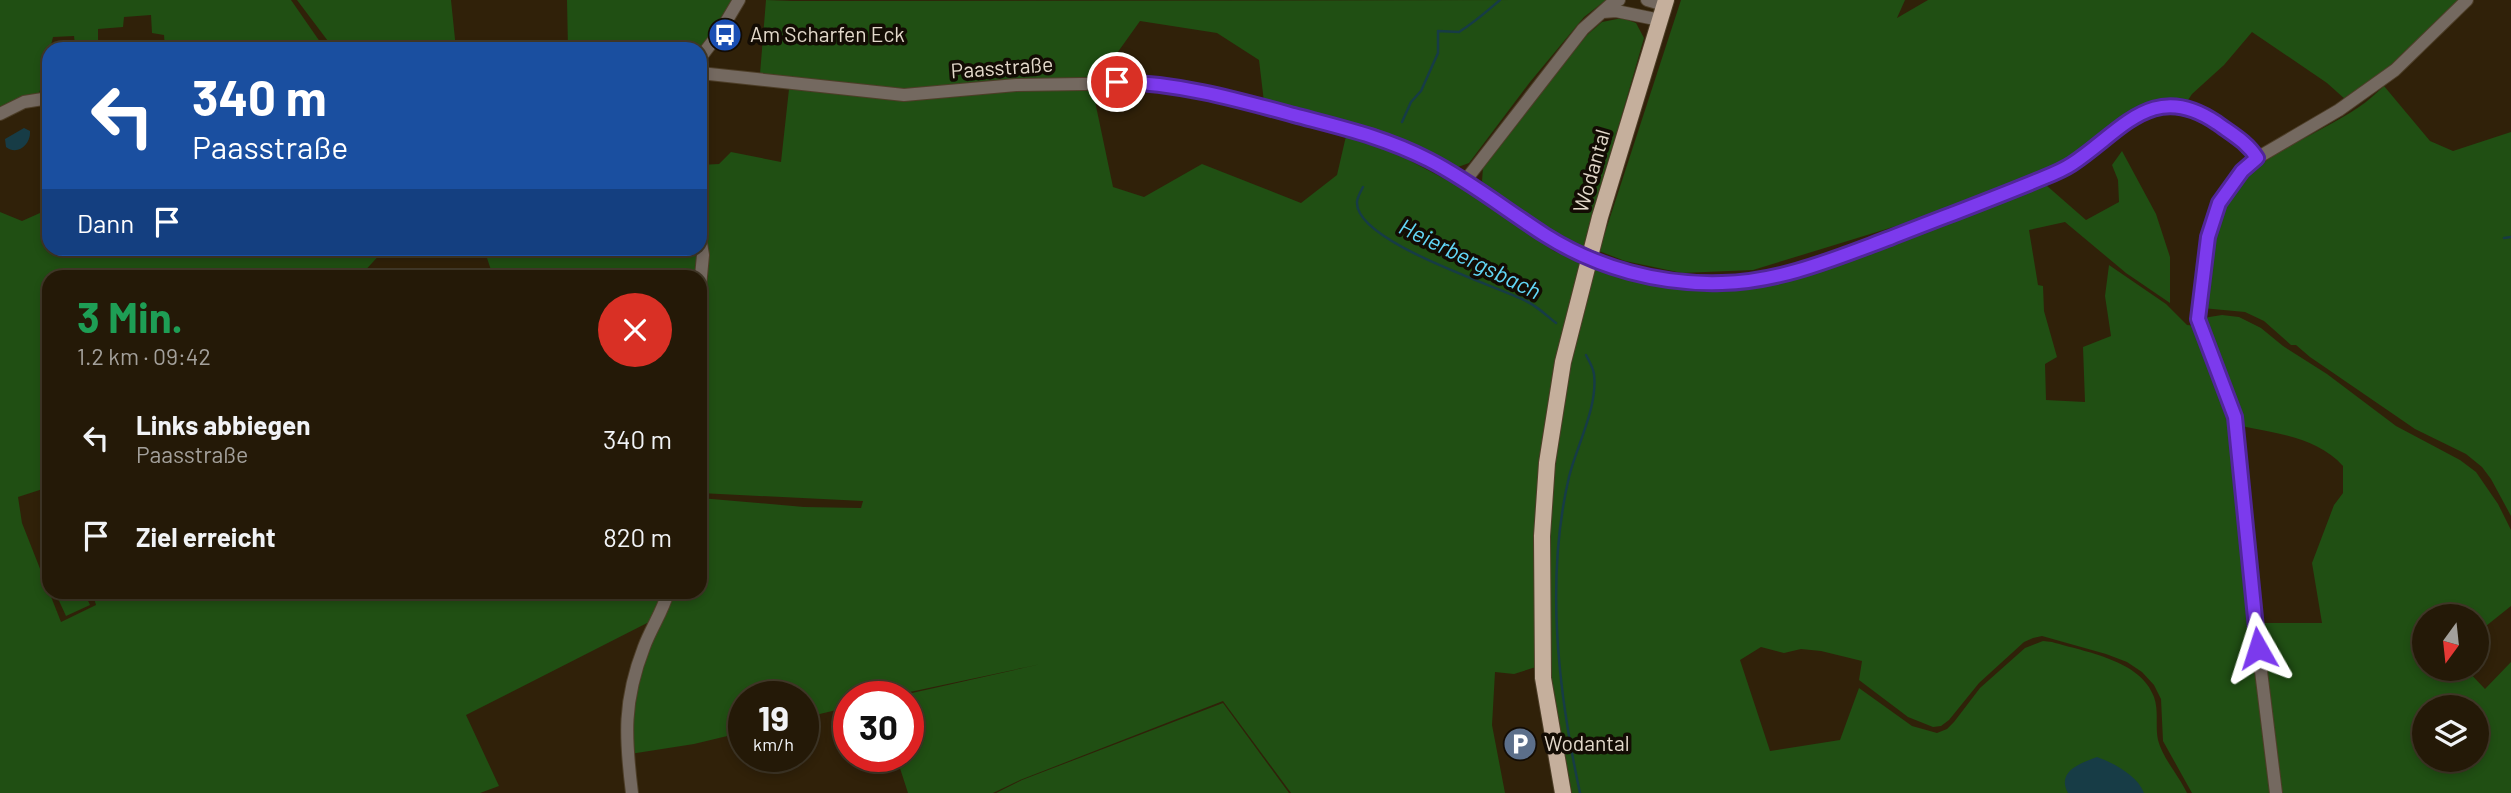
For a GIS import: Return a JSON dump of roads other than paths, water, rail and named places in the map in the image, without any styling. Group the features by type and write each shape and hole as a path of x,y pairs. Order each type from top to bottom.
{"main road":[{"name":"Wodantal","path":"1563,793 1543,678 1542,536 1546,463 1563,362 1618,155 1663,8"}],"street":[{"path":"707,49 739,0"},
{"path":"1465,181 1576,38 1610,5 1619,0"},
{"path":"1647,0 1663,8"},
{"path":"2276,793 2255,622 2235,417 2198,319 2208,237 2219,203 2242,171 2257,158 2339,110 2395,70 2467,0"},
{"path":"1603,12 1663,8"},
{"name":"Paasstraße","path":"707,74 904,95 1016,85 1117,82 1164,85 1232,98 1374,135 1433,162 1562,245 1616,268 1657,278 1721,283 1756,281 1853,252 2043,178 2070,165 2121,124 2138,114 2167,105 2187,107 2202,113 2241,140 2257,158"},
{"path":"0,114 24,102 42,99"},
{"path":"632,793 626,745 626,718 644,648 665,599"}],"water":[{"path":"24,128 30,131 26,144 15,150 6,147 5,139"},
{"path":"2097,757 2131,776 2144,793 2068,793 2065,779 2072,769"}],"waterway":[{"name":"Heierbergsbach","path":"1402,122 1411,102 1421,91 1438,53 1438,31 1459,32 1500,0"},
{"name":"Heierbergsbach","path":"1363,187 1357,202 1362,217 1378,232 1401,247 1526,301 1556,323"},
{"path":"2504,238 2511,237"},
{"name":"Heierbergsbach","path":"1580,793 1561,675 1556,595 1562,516 1569,477 1593,400 1594,374 1586,355"}],"place":[{"name":"Am Scharfen Eck","path":"725,35"},
{"name":"Wodantal","path":"1520,744"}]}
